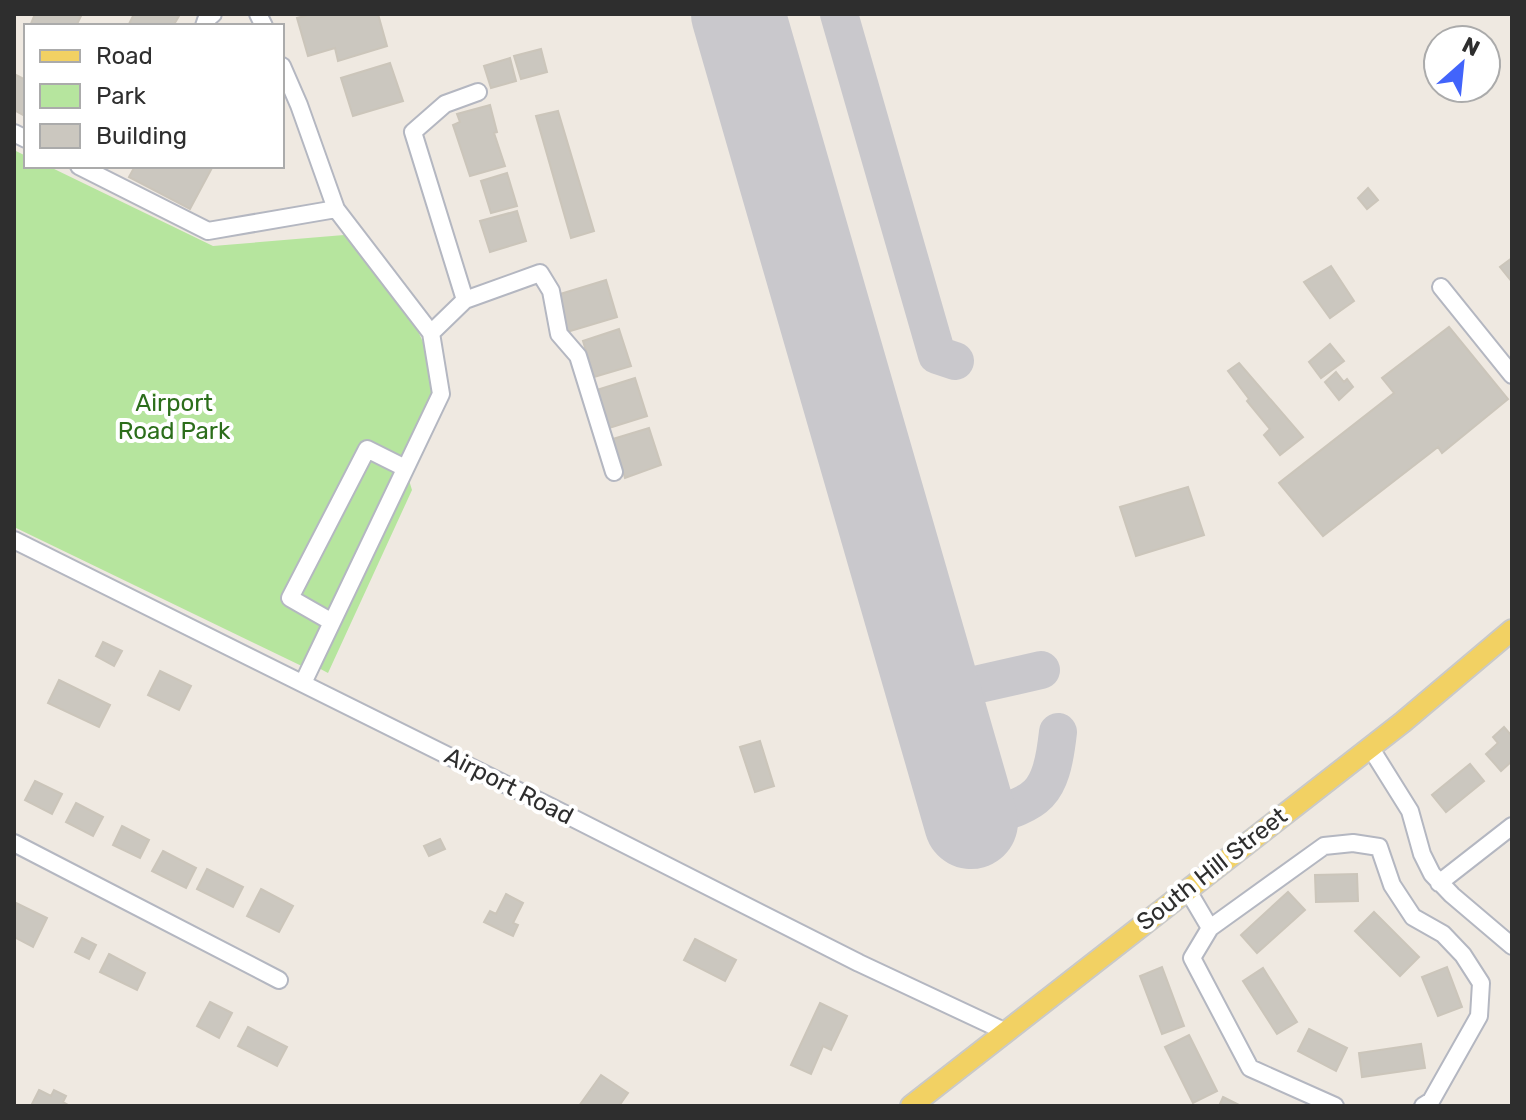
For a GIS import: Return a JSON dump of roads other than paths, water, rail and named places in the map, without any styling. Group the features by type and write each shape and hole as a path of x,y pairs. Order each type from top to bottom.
{"main road":[{"name":"South Hill Street","path":"911,1106 1370,747 1512,630"}],"street":[{"path":"284,75 336,209 431,333 441,394 303,683"},
{"path":"465,300 413,132 445,104 478,92"},
{"path":"83,168 208,231 336,209"},
{"path":"431,333 465,300 540,273 551,291 559,334 578,356 614,472"},
{"path":"1441,287 1512,375"},
{"path":"332,622 290,598 367,449 405,468"},
{"name":"Airport Road","path":"14,540 859,963 1004,1031"},
{"path":"1370,747 1402,797 1415,826 1422,854 1439,883 1512,946"},
{"path":"1439,883 1512,826"},
{"path":"14,843 279,980"},
{"path":"1335,1106 1250,1068 1192,958 1210,928 1324,846 1353,843 1379,847 1392,885 1413,917 1443,934 1463,955 1481,983 1479,1016 1431,1101 1423,1106"},
{"path":"1187,889 1210,928"}],"park label":[{"name":"Airport Road Park","path":"174,417"}]}
